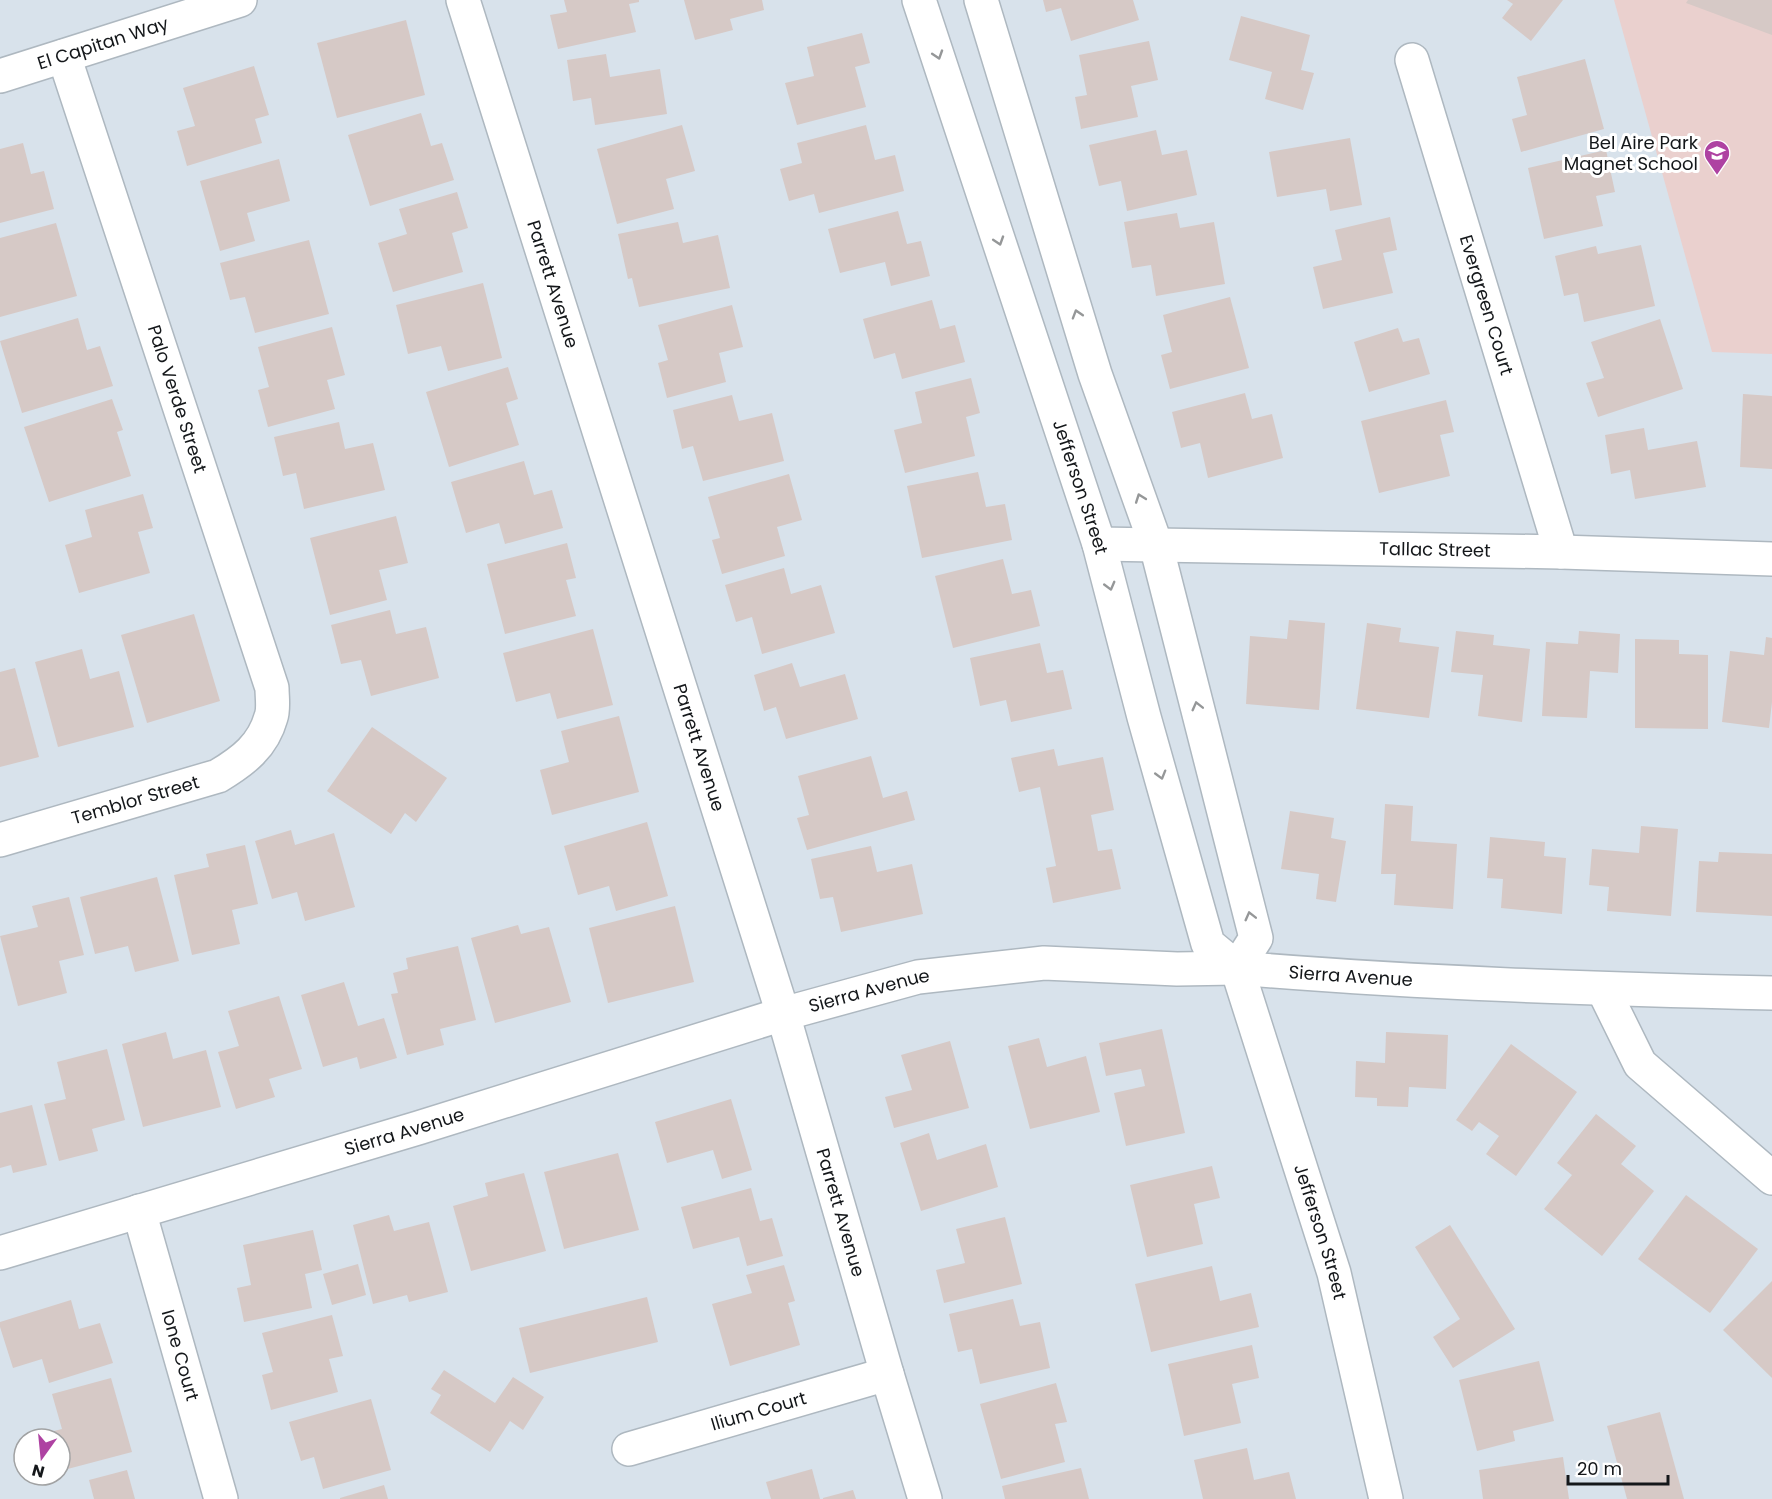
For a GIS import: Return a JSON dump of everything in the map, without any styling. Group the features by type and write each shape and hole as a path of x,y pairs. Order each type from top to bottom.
{"street":[{"name":"El Capitan Way","path":"0,76 240,0"},
{"name":"Parrett Avenue","path":"463,0 783,1014 925,1499"},
{"name":"Jefferson Street","path":"919,0 1099,544 1144,717 1208,944 1237,968 1334,1273 1386,1499"},
{"path":"981,0 1095,374 1156,544 1256,938 1237,968"},
{"name":"Palo Verde Street","path":"64,56 272,688 272,716 260,742"},
{"name":"Evergreen Court","path":"1412,60 1561,552"},
{"name":"Tallac Street","path":"1099,544 1561,552 1772,559"},
{"name":"Temblor Street","path":"0,840 218,776 241,763 260,742"},
{"name":"Sierra Avenue","path":"0,1253 418,1128 783,1014 918,977 1044,963 1177,969 1237,968 1603,989 1772,993"},
{"path":"1603,989 1640,1064 1772,1178"},
{"name":"Ione Court","path":"139,1211 220,1499"},
{"name":"Ilium Court","path":"629,1449 887,1374"}],"shaded area":[{"name":"Bel Aire Park Magnet School","path":"1614,0 1772,0 1772,354 1712,352"}],"building":[{"path":"564,0 639,0 639,2 629,4 636,32 558,49 550,15 567,12"},
{"path":"684,0 762,0 764,10 730,19 733,30 695,40"},
{"path":"1043,0 1133,0 1139,20 1071,41 1061,8 1046,12"},
{"path":"1507,0 1563,0 1531,41 1502,18 1513,4"},
{"path":"1688,0 1772,0 1772,35 1686,3"},
{"path":"1241,16 1310,35 1301,70 1314,73 1303,110 1265,99 1272,72 1229,60"},
{"path":"406,20 425,95 337,118 317,43"},
{"path":"862,33 870,63 855,67 866,107 797,125 785,83 814,76 807,47"},
{"path":"1149,41 1158,80 1131,86 1138,117 1081,129 1075,97 1087,95 1079,55"},
{"path":"606,54 610,77 660,69 667,114 595,125 591,98 573,101 567,60"},
{"path":"1585,59 1604,129 1521,152 1512,119 1527,115 1517,77"},
{"path":"254,66 269,115 255,119 262,143 187,166 177,131 195,126 183,88"},
{"path":"421,113 431,146 442,143 454,180 370,206 348,135"},
{"path":"682,125 695,171 666,179 674,209 617,224 597,149"},
{"path":"866,125 875,160 895,155 904,191 819,213 814,194 789,201 780,169 802,163 797,143"},
{"path":"1156,130 1162,155 1187,150 1197,195 1127,211 1121,181 1099,186 1089,145"},
{"path":"1350,138 1362,205 1330,211 1326,189 1277,197 1269,152"},
{"path":"23,143 31,174 44,171 54,209 0,223 0,149"},
{"path":"1606,150 1615,192 1596,196 1603,226 1544,239 1528,168"},
{"path":"279,159 290,201 247,213 255,241 220,251 200,181"},
{"path":"457,192 468,228 452,233 463,272 393,292 378,243 407,234 399,209"},
{"path":"898,211 907,244 921,241 930,276 891,286 885,262 840,273 828,229"},
{"path":"1177,213 1180,228 1214,222 1225,284 1156,296 1151,265 1132,268 1124,222"},
{"path":"1390,217 1397,250 1383,253 1393,293 1323,309 1313,267 1342,260 1335,230"},
{"path":"678,222 683,243 718,235 730,288 639,307 632,278 628,279 618,234"},
{"path":"56,223 77,296 0,317 0,238"},
{"path":"309,240 329,314 255,333 245,297 230,300 220,263"},
{"path":"1641,245 1655,306 1584,322 1578,293 1564,296 1555,256 1596,246 1598,254"},
{"path":"483,283 502,358 448,371 441,346 408,354 396,305"},
{"path":"1230,297 1249,368 1170,389 1161,355 1172,352 1163,315"},
{"path":"932,300 940,329 955,325 965,362 902,379 895,353 874,359 863,319"},
{"path":"732,305 743,347 719,353 726,382 667,398 658,363 668,360 658,325"},
{"path":"78,318 87,350 100,346 113,386 22,413 0,341"},
{"path":"1660,319 1683,389 1598,417 1586,383 1604,378 1591,342"},
{"path":"332,327 345,375 327,380 335,409 268,427 258,390 269,387 258,347"},
{"path":"1398,328 1403,342 1419,338 1430,374 1369,392 1354,342"},
{"path":"508,367 518,399 506,403 519,445 449,467 426,392"},
{"path":"971,378 980,413 966,417 975,456 905,473 894,430 922,423 915,392"},
{"path":"1245,393 1252,419 1272,414 1283,458 1208,478 1200,443 1181,448 1172,412"},
{"path":"1743,394 1772,396 1772,469 1740,467"},
{"path":"732,395 739,421 772,413 784,461 703,481 693,446 682,449 673,410"},
{"path":"112,399 123,430 117,432 131,476 49,502 24,427"},
{"path":"1446,400 1454,432 1440,435 1450,476 1379,493 1361,421"},
{"path":"339,422 345,449 373,443 385,490 304,509 296,473 283,476 274,437"},
{"path":"1644,428 1648,450 1697,441 1706,487 1635,499 1630,470 1611,474 1605,435"},
{"path":"524,461 534,495 552,490 563,528 505,544 499,523 466,533 451,482"},
{"path":"978,472 986,507 1005,504 1012,540 922,558 907,486"},
{"path":"789,474 802,520 777,527 785,556 722,574 712,540 720,538 708,497"},
{"path":"143,494 153,528 138,532 150,573 79,593 65,545 92,537 85,510"},
{"path":"396,516 408,563 379,570 387,600 330,615 310,538"},
{"path":"567,543 576,578 566,580 576,616 505,634 487,564"},
{"path":"1003,559 1012,594 1031,590 1040,626 953,648 935,576"},
{"path":"784,568 791,594 821,585 835,633 762,654 752,617 736,622 725,585"},
{"path":"390,610 396,634 426,627 439,678 371,696 361,660 341,664 331,625"},
{"path":"194,614 220,701 147,723 121,635"},
{"path":"1289,620 1325,623 1319,710 1246,704 1250,636 1287,639"},
{"path":"1367,623 1401,628 1399,642 1439,647 1429,718 1356,709"},
{"path":"593,629 613,705 557,719 550,693 516,702 503,653"},
{"path":"1456,631 1494,635 1493,645 1530,649 1522,722 1478,716 1483,675 1451,672"},
{"path":"1579,631 1620,634 1618,673 1590,671 1587,718 1542,716 1546,642 1578,644"},
{"path":"1766,637 1772,638 1772,702 1769,728 1722,722 1730,651 1764,655"},
{"path":"1635,639 1679,640 1679,654 1708,655 1708,729 1635,728"},
{"path":"1040,643 1047,673 1063,670 1072,709 1011,722 1006,700 980,706 970,658"},
{"path":"82,649 90,679 119,671 134,727 58,747 35,662"},
{"path":"792,663 800,687 845,674 858,719 786,739 776,707 764,711 754,675"},
{"path":"15,668 39,757 0,767 0,672"},
{"path":"619,716 639,792 552,815 540,770 569,762 561,731"},
{"path":"372,727 447,778 416,822 405,813 391,834 327,791"},
{"path":"1054,749 1058,766 1103,757 1114,810 1091,815 1098,851 1112,849 1121,889 1053,903 1046,868 1056,866 1040,787 1019,792 1011,758"},
{"path":"871,756 883,798 907,791 915,820 807,850 797,818 809,815 798,776"},
{"path":"1385,804 1413,806 1411,841 1457,844 1453,909 1394,905 1396,874 1381,874"},
{"path":"1290,811 1334,818 1331,838 1346,841 1336,902 1316,899 1319,874 1281,869"},
{"path":"647,822 668,896 616,911 609,886 578,895 564,846"},
{"path":"1641,826 1678,829 1671,916 1607,911 1609,887 1589,885 1592,849 1639,853"},
{"path":"291,830 295,845 334,833 355,907 305,921 297,892 272,899 255,841"},
{"path":"1490,837 1545,842 1544,856 1566,858 1562,914 1501,908 1503,879 1487,878"},
{"path":"245,845 258,904 232,910 240,944 192,955 174,875 209,867 206,854"},
{"path":"871,846 877,872 912,864 923,914 841,932 833,897 820,899 811,859"},
{"path":"1719,852 1772,854 1772,916 1696,912 1699,861 1718,862"},
{"path":"157,877 179,961 135,972 128,946 95,954 80,897"},
{"path":"69,897 84,955 59,961 67,993 18,1006 0,936 38,927 32,906"},
{"path":"675,906 694,982 608,1003 589,928"},
{"path":"518,925 521,934 549,927 571,1002 495,1023 471,938"},
{"path":"458,946 476,1020 440,1029 444,1045 407,1055 391,994 398,993 393,973 408,969 406,958"},
{"path":"344,982 358,1026 384,1018 397,1058 360,1069 357,1057 323,1067 301,995"},
{"path":"279,996 302,1069 269,1079 275,1097 236,1109 218,1052 239,1046 228,1011"},
{"path":"1162,1029 1185,1133 1126,1146 1114,1093 1145,1086 1141,1069 1106,1076 1099,1043"},
{"path":"166,1032 173,1059 206,1050 221,1107 143,1127 122,1044"},
{"path":"1386,1032 1448,1035 1446,1089 1409,1087 1408,1107 1377,1106 1377,1098 1355,1097 1356,1061 1385,1063"},
{"path":"1039,1038 1047,1067 1086,1056 1100,1112 1030,1129 1008,1046"},
{"path":"950,1041 969,1108 894,1128 885,1097 912,1090 901,1055"},
{"path":"1511,1044 1577,1092 1516,1176 1486,1154 1499,1136 1479,1122 1472,1131 1456,1120"},
{"path":"107,1049 125,1120 92,1129 98,1151 59,1161 44,1104 66,1099 57,1062"},
{"path":"731,1099 752,1170 722,1179 713,1150 667,1163 655,1122"},
{"path":"32,1105 47,1165 13,1173 11,1165 0,1168 0,1113"},
{"path":"1596,1114 1636,1146 1621,1164 1654,1191 1602,1256 1544,1209 1572,1175 1557,1163"},
{"path":"929,1133 937,1160 986,1144 998,1187 921,1211 900,1143"},
{"path":"618,1153 639,1230 564,1249 544,1172"},
{"path":"1212,1166 1220,1198 1194,1204 1203,1244 1147,1257 1130,1185"},
{"path":"524,1173 546,1251 471,1271 453,1206 488,1196 485,1183"},
{"path":"751,1188 760,1221 772,1218 783,1256 747,1266 739,1237 693,1249 681,1207"},
{"path":"1686,1195 1758,1249 1710,1313 1638,1259"},
{"path":"389,1215 394,1231 429,1222 448,1292 409,1302 407,1295 373,1304 353,1225"},
{"path":"1005,1217 1022,1284 944,1303 936,1270 965,1263 956,1229"},
{"path":"1450,1225 1515,1329 1453,1368 1433,1337 1460,1319 1415,1247"},
{"path":"313,1230 322,1270 305,1274 312,1308 244,1322 237,1288 251,1285 243,1245"},
{"path":"358,1264 366,1295 332,1305 323,1274"},
{"path":"784,1265 795,1301 788,1303 800,1345 730,1366 712,1304 752,1293 746,1275"},
{"path":"1212,1266 1220,1301 1251,1293 1259,1327 1151,1352 1135,1284"},
{"path":"1772,1281 1772,1378 1723,1330"},
{"path":"647,1297 658,1342 530,1373 519,1328"},
{"path":"1013,1299 1020,1326 1040,1322 1050,1368 980,1384 972,1349 958,1352 949,1314"},
{"path":"71,1300 79,1329 100,1323 113,1363 49,1383 42,1359 13,1368 0,1322"},
{"path":"332,1315 343,1356 329,1359 338,1392 271,1410 262,1375 273,1372 262,1333"},
{"path":"1252,1345 1259,1378 1232,1384 1241,1423 1184,1436 1168,1364"},
{"path":"1539,1361 1554,1421 1513,1431 1515,1441 1477,1451 1459,1380"},
{"path":"444,1370 495,1403 513,1377 544,1397 523,1430 510,1421 490,1452 430,1413 441,1395 431,1389"},
{"path":"111,1378 132,1452 72,1468 72,1427 61,1427 52,1394"},
{"path":"1056,1383 1067,1422 1055,1424 1065,1462 1001,1479 980,1404"},
{"path":"371,1399 391,1470 323,1489 314,1457 301,1461 289,1422"},
{"path":"1660,1412 1684,1499 1627,1499 1607,1426"},
{"path":"1247,1448 1254,1480 1289,1472 1296,1499 1203,1499 1194,1460"},
{"path":"1563,1457 1569,1499 1483,1499 1479,1470"},
{"path":"1081,1468 1089,1499 1005,1499 1002,1486"},
{"path":"812,1469 820,1499 771,1499 766,1482"},
{"path":"127,1470 135,1499 94,1499 89,1480"},
{"path":"384,1485 388,1499 340,1499 340,1498"},
{"path":"853,1490 856,1499 823,1499 823,1498"}],"place":[{"name":"Bel Aire Park Magnet School","path":"1717,176"}]}
